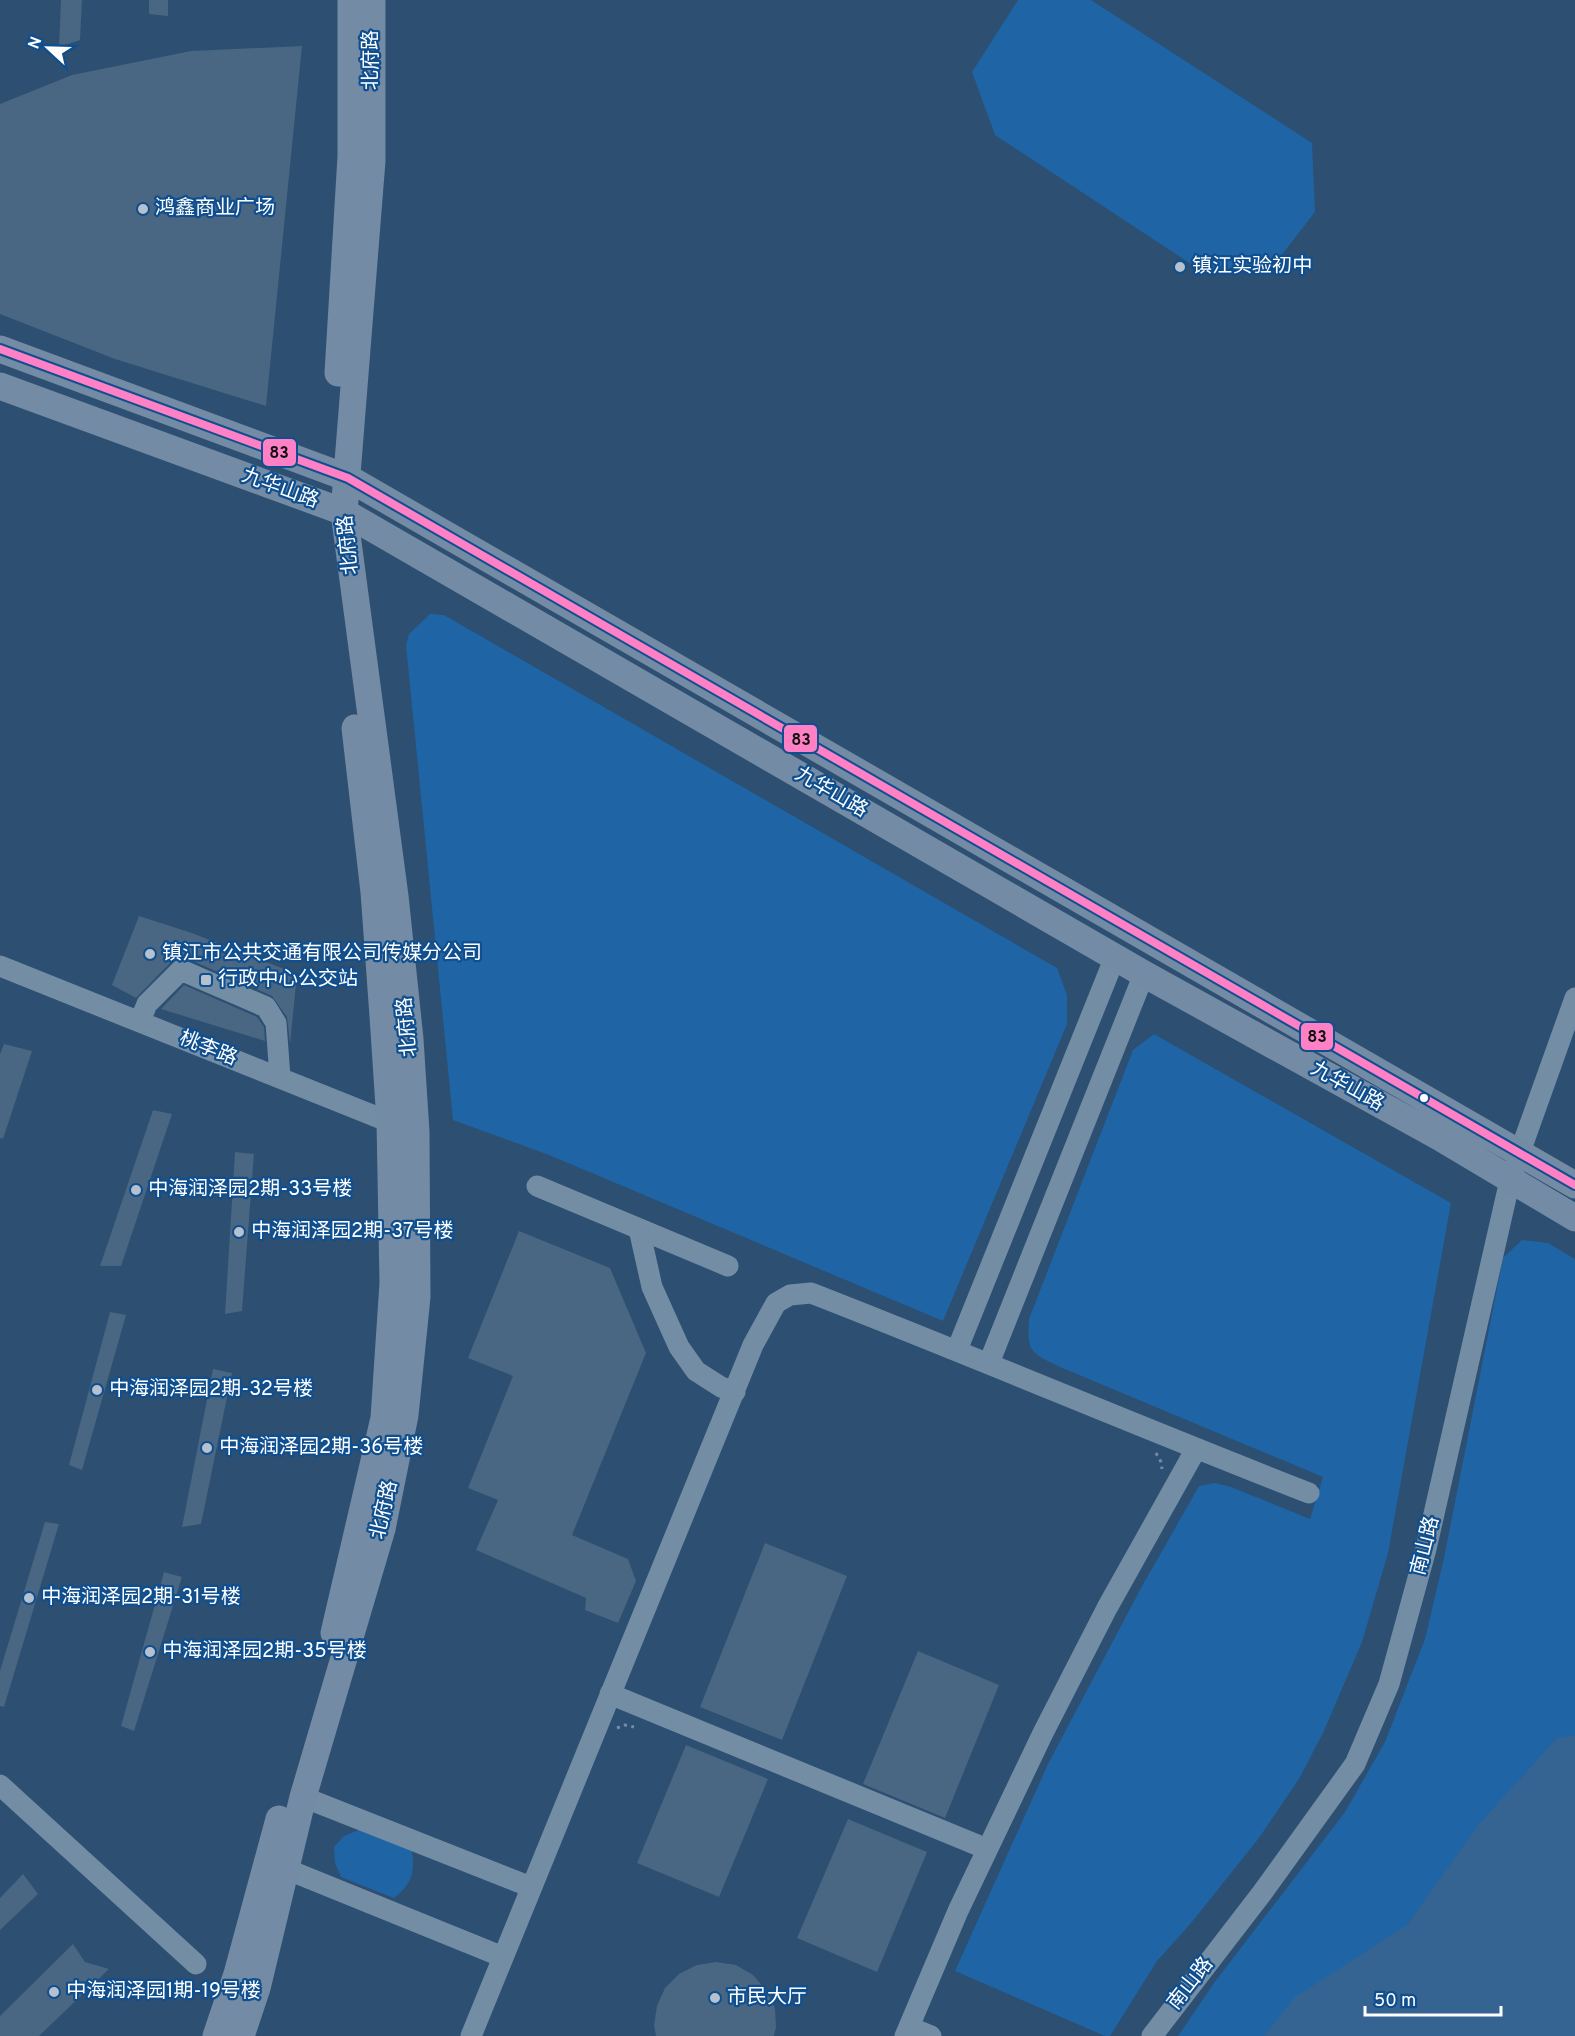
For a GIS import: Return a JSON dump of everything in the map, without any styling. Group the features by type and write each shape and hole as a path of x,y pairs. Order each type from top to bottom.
{"main road":[{"name":"北府路","path":"340,475 351,156 351,0"},
{"name":"北府路","path":"216,2036 237,1974 305,1725 337,1622 384,1418 393,1283 390,1122 374,892 337,509 372,161 372,0"},
{"name":"九华山路","path":"0,349 340,475 1575,1185"},
{"name":"九华山路","path":"0,386 337,509 1144,974 1439,1137 1575,1218"},
{"name":"北府路","path":"241,2036 257,1988 303,1797 382,1529 405,1415 417,1297 416,1132 410,1039 396,896 337,509"}],"street":[{"path":"957,1350 1115,957"},
{"name":"桃李路","path":"0,966 416,1132"},
{"path":"140,1021 147,1004 181,970 266,1007 276,1023 280,1077"},
{"path":"988,1363 1144,974"},
{"name":"南山路","path":"1152,2036 1262,1893 1354,1764 1389,1684 1426,1549 1510,1180 1575,998"},
{"path":"537,1186 728,1266"},
{"path":"639,1229 652,1287 679,1347 696,1371 721,1387 735,1392"},
{"path":"471,2036 753,1345 776,1303 790,1295 811,1293 1309,1493"},
{"path":"931,2036 907,2031 958,1911 1107,1608 1196,1449"},
{"path":"610,1694 987,1849"},
{"path":"0,1785 196,1964"},
{"path":"303,1797 531,1887"},
{"path":"286,1869 503,1957"}],"path":[{"path":"1152,1449 1161,1462 1162,1471"}],"shaded area":[{"path":"1018,0 1091,0 1312,143 1315,212 1277,261 1203,272 995,135 972,72"},
{"path":"430,614 444,615 1057,968 1067,995 1067,1024 943,1321 549,1155 453,1120 406,645 409,634"},
{"path":"1154,1034 1451,1203 1388,1553 1362,1642 1323,1733 1299,1779 1259,1838 1192,1922 1157,1961 1110,2036 1105,2036 955,1971 1048,1764 1141,1588 1199,1486 1215,1483 1231,1487 1310,1519 1323,1477 1060,1367 1036,1354 1030,1345 1029,1319 1133,1050"},
{"path":"1522,1240 1548,1243 1575,1259 1575,2036 1178,2036 1214,1983 1345,1812 1385,1742 1425,1639 1444,1558 1503,1258"},
{"path":"1575,1735 1575,2036 1264,2036 1295,1997 1407,1925 1479,1824 1557,1738"},
{"path":"359,1830 412,1851 411,1878 405,1888 394,1898 341,1877 335,1863 334,1847 344,1836"}],"building":[{"path":"61,0 82,0 80,40 59,47"},
{"path":"149,0 168,0 168,16 149,14"},
{"name":"鸿鑫商业广场","path":"302,46 266,406 115,359 0,314 0,104 72,75 191,51"},
{"path":"139,916 192,933 297,974 290,1044 287,1017 272,996 186,958 172,961 136,998 112,985"},
{"path":"184,985 257,1017 264,1027 265,1041 161,1009"},
{"path":"4,1044 32,1051 3,1139 0,1138 0,1054"},
{"name":"中海润泽园2期-33号楼","path":"153,1110 172,1114 121,1266 100,1266"},
{"name":"中海润泽园2期-37号楼","path":"235,1152 254,1154 242,1311 225,1314"},
{"path":"519,1231 610,1268 646,1353 572,1535 628,1559 636,1581 618,1623 585,1610 586,1598 476,1550 498,1500 468,1488 513,1376 468,1358"},
{"name":"中海润泽园2期-32号楼","path":"110,1312 126,1315 82,1470 69,1465"},
{"name":"中海润泽园2期-36号楼","path":"213,1369 232,1373 201,1524 182,1527"},
{"name":"中海润泽园2期-31号楼","path":"45,1522 59,1524 4,1707 0,1706 0,1671"},
{"path":"765,1543 847,1576 782,1740 700,1707"},
{"name":"中海润泽园2期-35号楼","path":"164,1572 182,1577 134,1731 121,1726"},
{"path":"918,1651 999,1685 945,1818 863,1784"},
{"path":"686,1745 768,1779 719,1897 637,1863"},
{"path":"848,1819 927,1852 877,1972 797,1938"},
{"path":"23,1874 38,1894 0,1930 0,1898"},
{"name":"中海润泽园1期-19号楼","path":"73,1944 85,1962 109,1969 39,2036 0,2036 0,2016"},
{"name":"市民大厅","path":"716,1962 736,1965 753,1975 766,1990 775,2008 774,2036 656,2036 654,2025 657,2006 665,1988 679,1974 697,1965"}],"transit line":[{"name":"83","path":"0,349 348,478 1575,1185"}],"place":[{"name":"鸿鑫商业广场","path":"143,209"},
{"name":"镇江实验初中","path":"1180,267"},
{"name":"镇江市公共交通有限公司传媒分公司","path":"150,954"},
{"name":"行政中心公交站","path":"206,980"},
{"name":"中海润泽园2期-33号楼","path":"136,1190"},
{"name":"中海润泽园2期-37号楼","path":"239,1232"},
{"name":"中海润泽园2期-32号楼","path":"97,1390"},
{"name":"中海润泽园2期-36号楼","path":"207,1448"},
{"name":"中海润泽园2期-31号楼","path":"29,1598"},
{"name":"中海润泽园2期-35号楼","path":"150,1652"},
{"name":"中海润泽园1期-19号楼","path":"54,1992"},
{"name":"市民大厅","path":"715,1998"}]}
